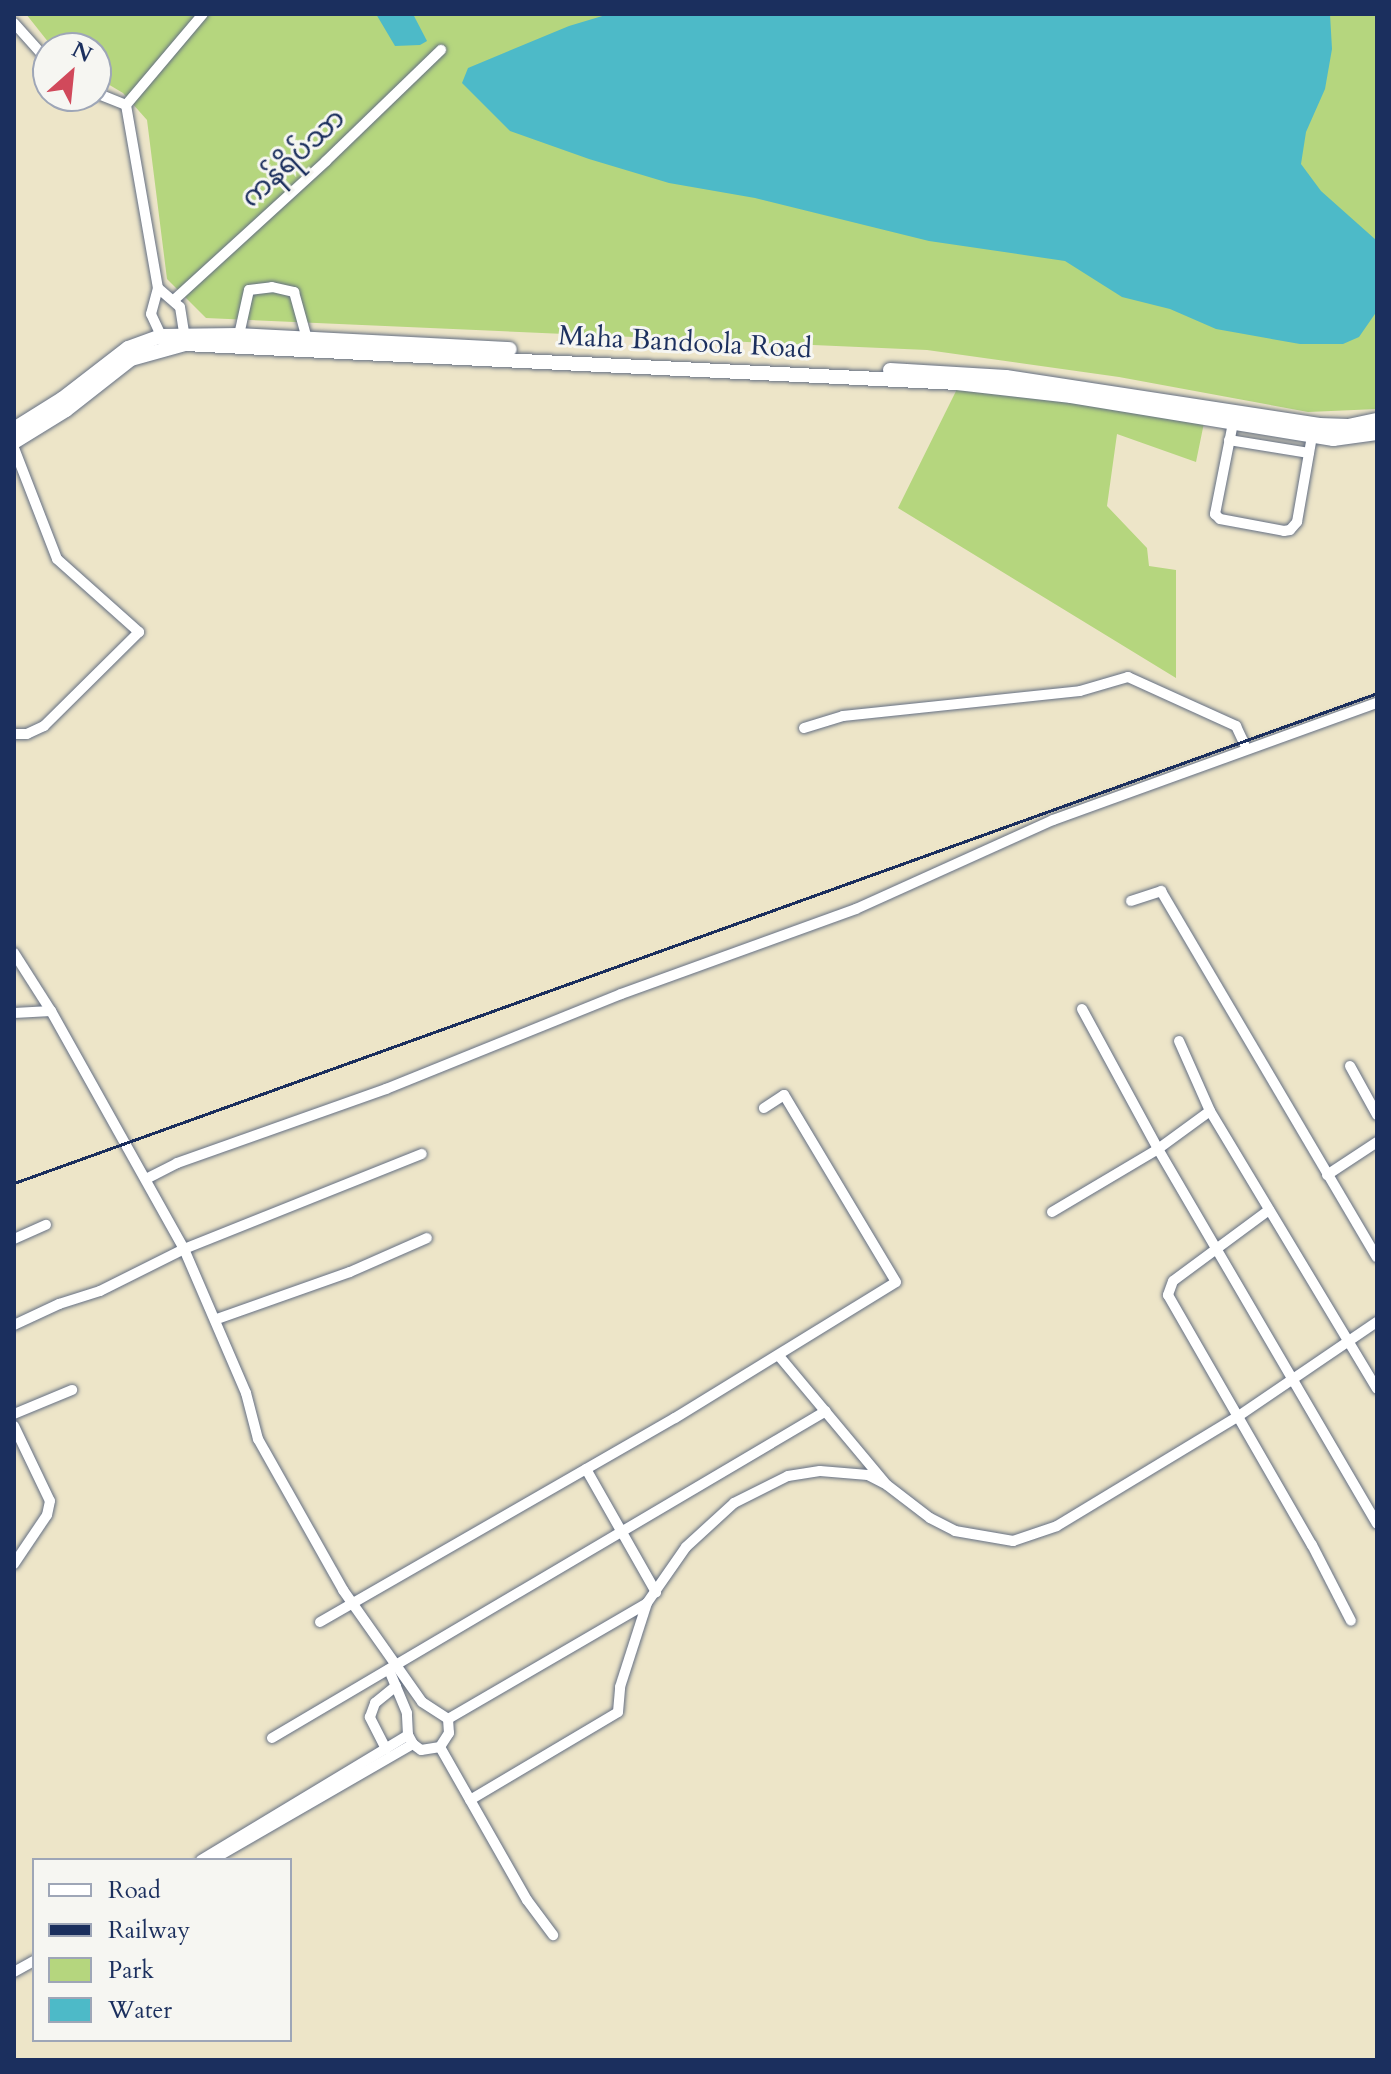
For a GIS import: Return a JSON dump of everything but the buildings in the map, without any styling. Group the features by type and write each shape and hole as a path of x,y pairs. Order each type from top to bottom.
{"main road":[{"name":"Maha Bandoola Road","path":"14,429 62,399 128,348 164,341 239,335 955,373 1072,386 1319,425 1348,426 1377,420"},
{"name":"Maha Bandoola Road","path":"185,339 957,383 1071,396 1312,436 1346,439 1377,433"},
{"name":"Maha Bandoola Road","path":"14,445 66,410 131,359 164,341"}],"street":[{"path":"126,105 203,14"},
{"path":"14,23 32,43"},
{"name":"ကန်ရိပ်သာ","path":"174,300 326,161 441,50"},
{"path":"112,99 126,105"},
{"path":"126,105 158,288 151,314 164,341"},
{"path":"239,335 249,290 272,287 294,292 307,339"},
{"path":"158,288 174,300 182,312 185,339"},
{"path":"1233,423 1215,510 1217,517 1284,531 1290,530 1297,522 1312,436"},
{"path":"1229,440 1309,453"},
{"path":"14,445 57,559 139,632 38,731 14,734"},
{"path":"804,728 843,716 1080,691 1128,677 1236,726 1244,743"},
{"path":"146,1179 177,1163 386,1089 621,994 856,909 1053,820 1377,703"},
{"path":"1131,901 1161,891 1377,1257"},
{"path":"14,953 51,1011 184,1249 217,1319 246,1393 258,1439 352,1604 393,1667 422,1702 448,1719"},
{"path":"1082,1009 1158,1149 1219,1247 1377,1524"},
{"path":"14,1013 51,1011"},
{"path":"1179,1041 1210,1111 1377,1389"},
{"path":"1350,1066 1377,1115"},
{"path":"320,1622 779,1356 896,1282 784,1095 764,1108"},
{"path":"1052,1212 1158,1149 1210,1111"},
{"path":"1327,1175 1377,1142"},
{"path":"14,1325 59,1304 100,1291 184,1249 422,1154"},
{"path":"1269,1210 1173,1281 1168,1295 1312,1545 1351,1621"},
{"path":"14,1239 46,1225"},
{"path":"217,1319 350,1272 427,1238"},
{"path":"448,1719 647,1603 686,1547 703,1530 757,1489 788,1476 834,1471 868,1475 887,1485 930,1518 955,1531 1013,1541 1057,1526 1237,1417 1377,1322"},
{"path":"779,1356 887,1485"},
{"path":"14,1414 72,1390"},
{"path":"272,1738 826,1411"},
{"path":"14,1426 50,1501 47,1515 14,1564"},
{"path":"586,1469 656,1592"},
{"path":"470,1800 618,1712 620,1687 647,1603"},
{"path":"393,1667 396,1686 407,1713 411,1740 421,1750 440,1747 449,1733 448,1719"},
{"path":"386,1749 370,1717 375,1703 396,1686"},
{"path":"204,1858 386,1749 411,1740"},
{"path":"215,1858 411,1740"},
{"path":"440,1747 527,1900 553,1935"},
{"path":"14,1972 32,1962"}],"green space":[{"path":"26,14 1377,14 1377,409 1308,412 1119,377 927,350 206,318 167,279 147,120 123,93 112,86 112,32 40,32"},
{"path":"960,383 1205,418 1196,462 1117,434 1107,506 1147,548 1149,566 1176,570 1176,678 898,508"}],"water":[{"path":"376,14 413,14 427,41 420,45 395,46"},
{"path":"609,14 1330,14 1332,49 1325,89 1306,132 1301,164 1321,191 1376,240 1377,311 1359,337 1343,344 1300,344 1216,329 1170,309 1122,297 1065,261 929,241 755,198 669,183 589,159 510,131 462,83 468,68 569,26"}],"railway":[{"path":"14,1183 1377,693"}]}
